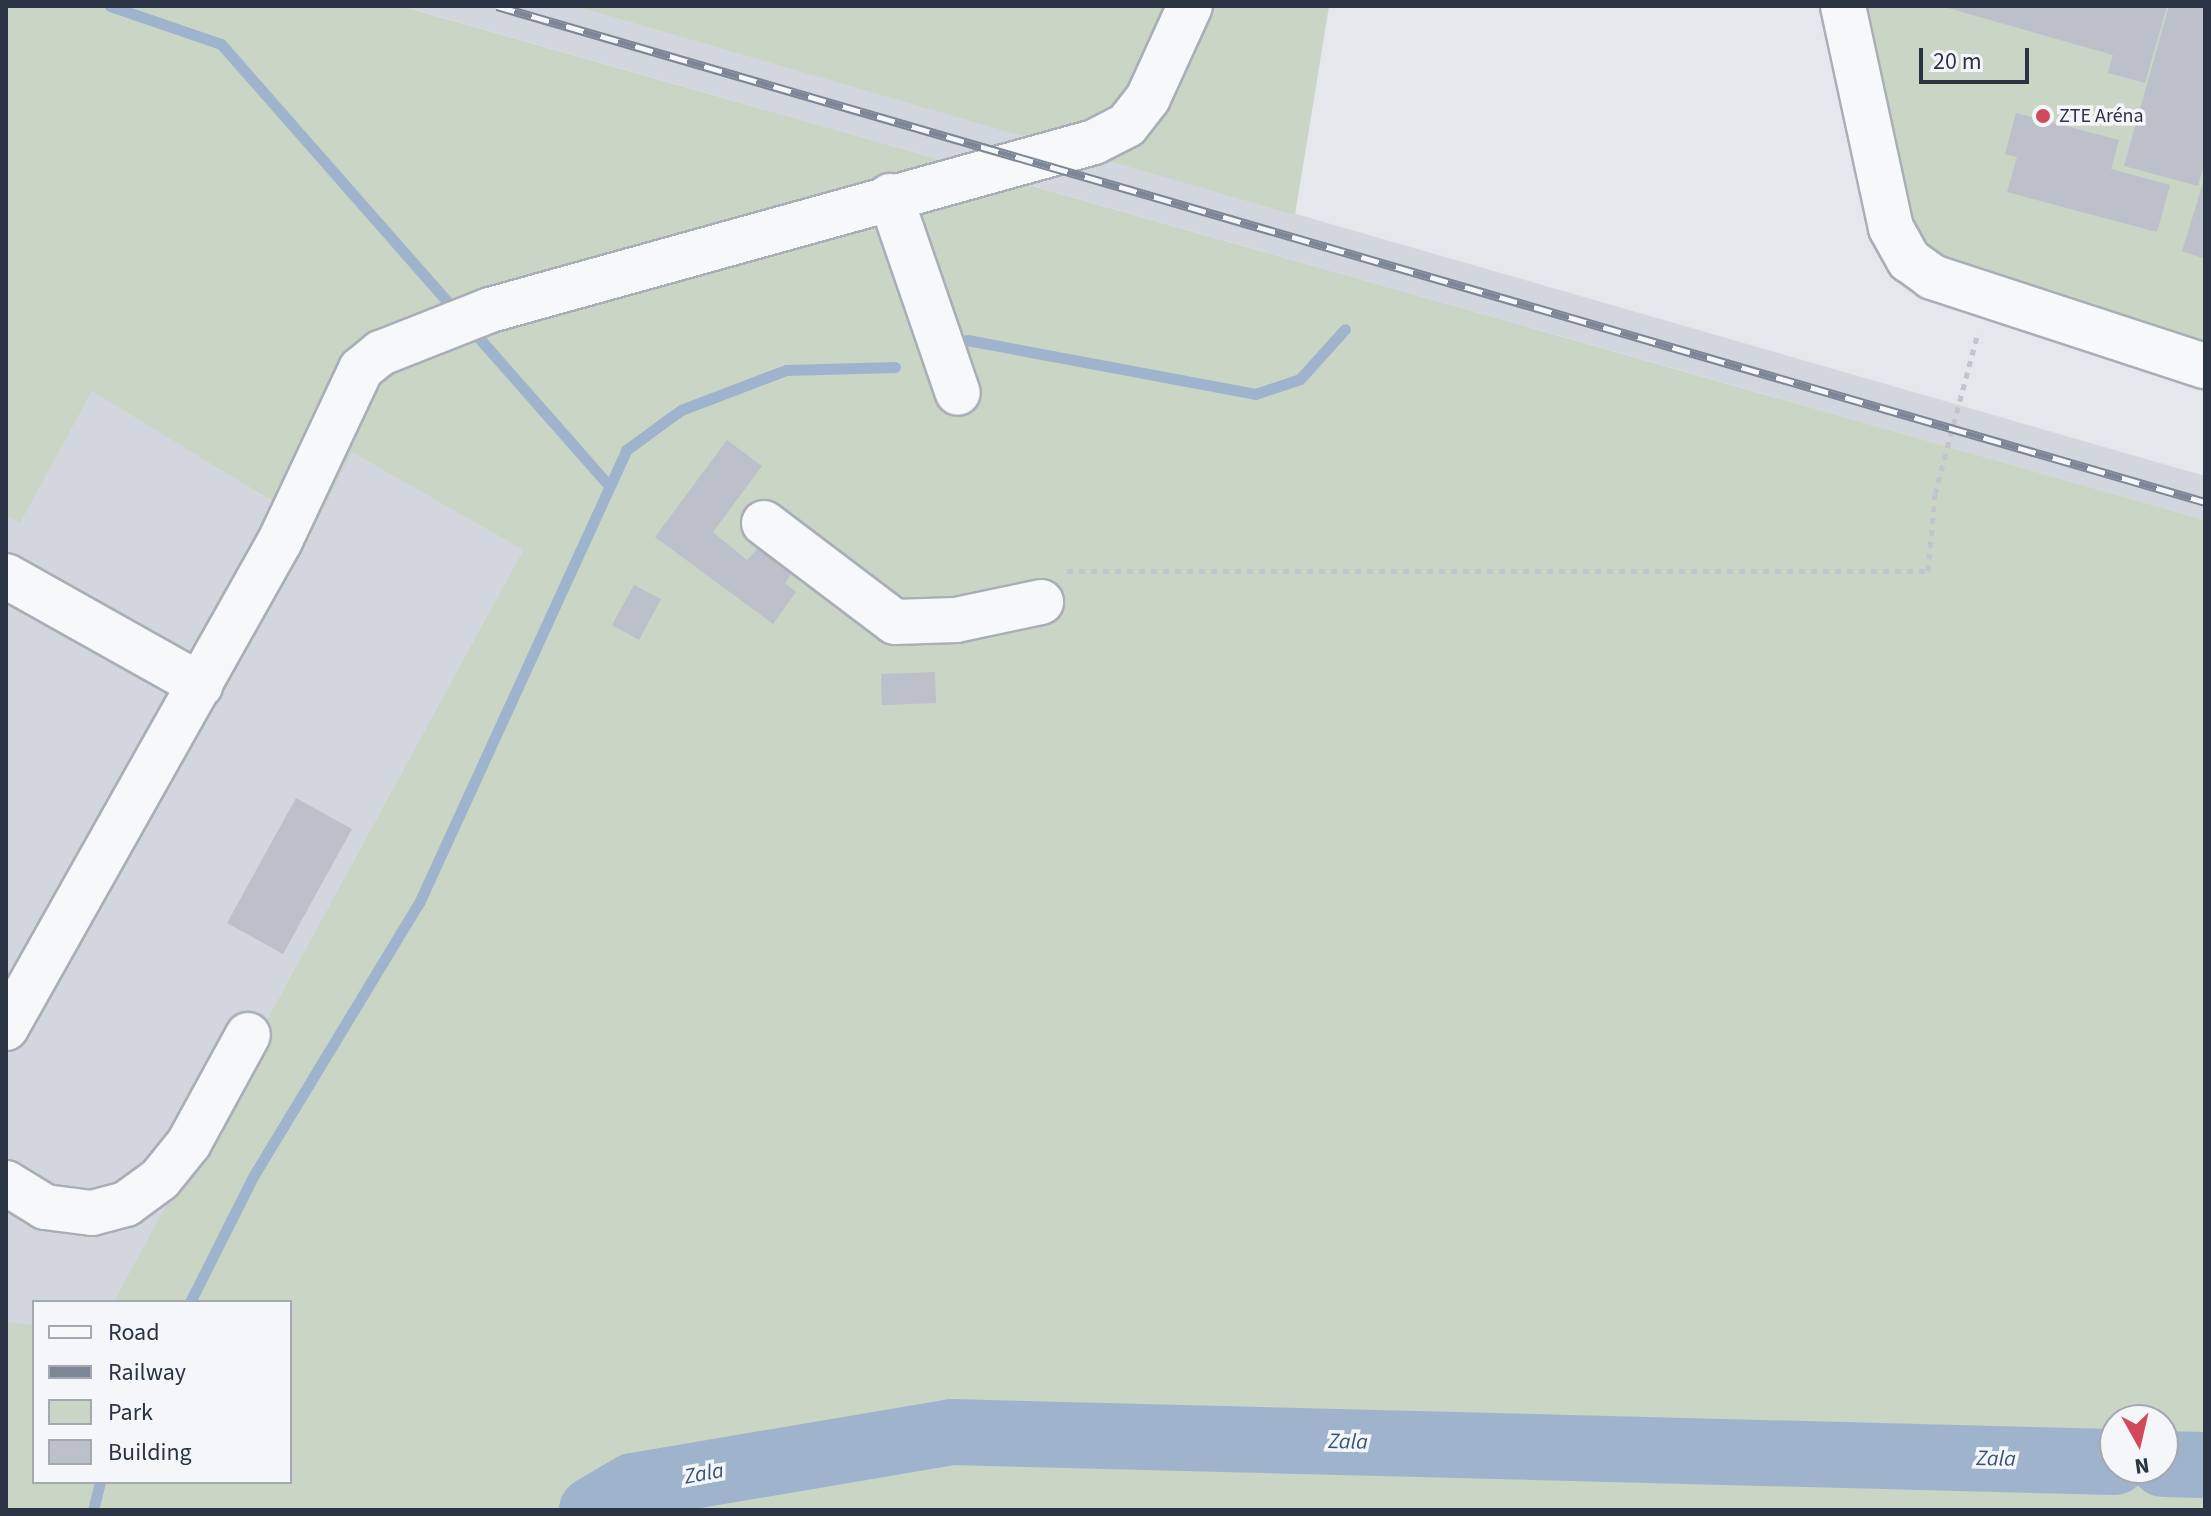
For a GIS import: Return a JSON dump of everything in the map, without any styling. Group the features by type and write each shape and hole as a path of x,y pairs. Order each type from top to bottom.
{"lane":[{"path":"6,1028 280,541 344,394 381,353 441,326 490,310 890,196 1094,142 1127,125 1190,6"},
{"path":"1843,6 1891,228 1909,260 1932,277 2205,366"},
{"path":"890,196 958,393"},
{"path":"764,523 895,622 956,620 1051,586"},
{"path":"6,576 200,685"},
{"path":"6,1183 45,1207 92,1213 126,1204 160,1179 189,1143 248,1035"}],"path":[{"path":"1051,586 1928,571 1935,494 1988,295"}],"shaded area":[{"path":"402,6 574,6 2205,476 2205,520"},
{"path":"92,390 313,527 352,451 523,550 114,1300 32,1300 32,1325 6,1321 6,516 20,522"}],"green space":[{"path":"6,6 401,6 2205,520 2205,1510 6,1510 6,1321 32,1325 32,1484 292,1484 292,1300 114,1300 523,550 352,452 314,527 92,391 20,523 6,516"},
{"path":"574,6 1329,6 1295,215"},
{"name":"ZTE Aréna","path":"1856,6 2205,6 2205,352 1932,262 1905,226"}],"building":[{"path":"1941,6 2167,6 2145,83 2108,73 2113,55"},
{"path":"2169,6 2205,6 2205,161 2198,186 2124,166"},
{"path":"2016,113 2119,140 2111,169 2170,185 2157,232 2007,192 2017,157 2005,154"},
{"path":"2205,177 2205,259 2182,251"},
{"path":"727,440 762,466 713,532 747,560 763,543 796,567 785,583 796,592 773,624 655,537"},
{"path":"634,585 661,599 639,640 612,625"},
{"path":"935,672 936,703 882,705 881,674"},
{"path":"296,798 352,829 283,954 227,923"}],"waterway":[{"path":"110,6 221,44 457,313"},
{"path":"471,329 606,482"},
{"path":"967,340 1255,394 1300,379 1345,329"},
{"path":"191,1300 254,1175 419,903 626,450 681,410 786,370 895,367"},
{"name":"Zala","path":"592,1510 633,1486 952,1432 2099,1462"},
{"name":"Zala","path":"2179,1464 2205,1465"},
{"path":"93,1510 100,1484"}],"railway":[{"path":"497,6 2205,502"}],"place":[{"name":"ZTE Aréna","path":"2043,116"}]}
